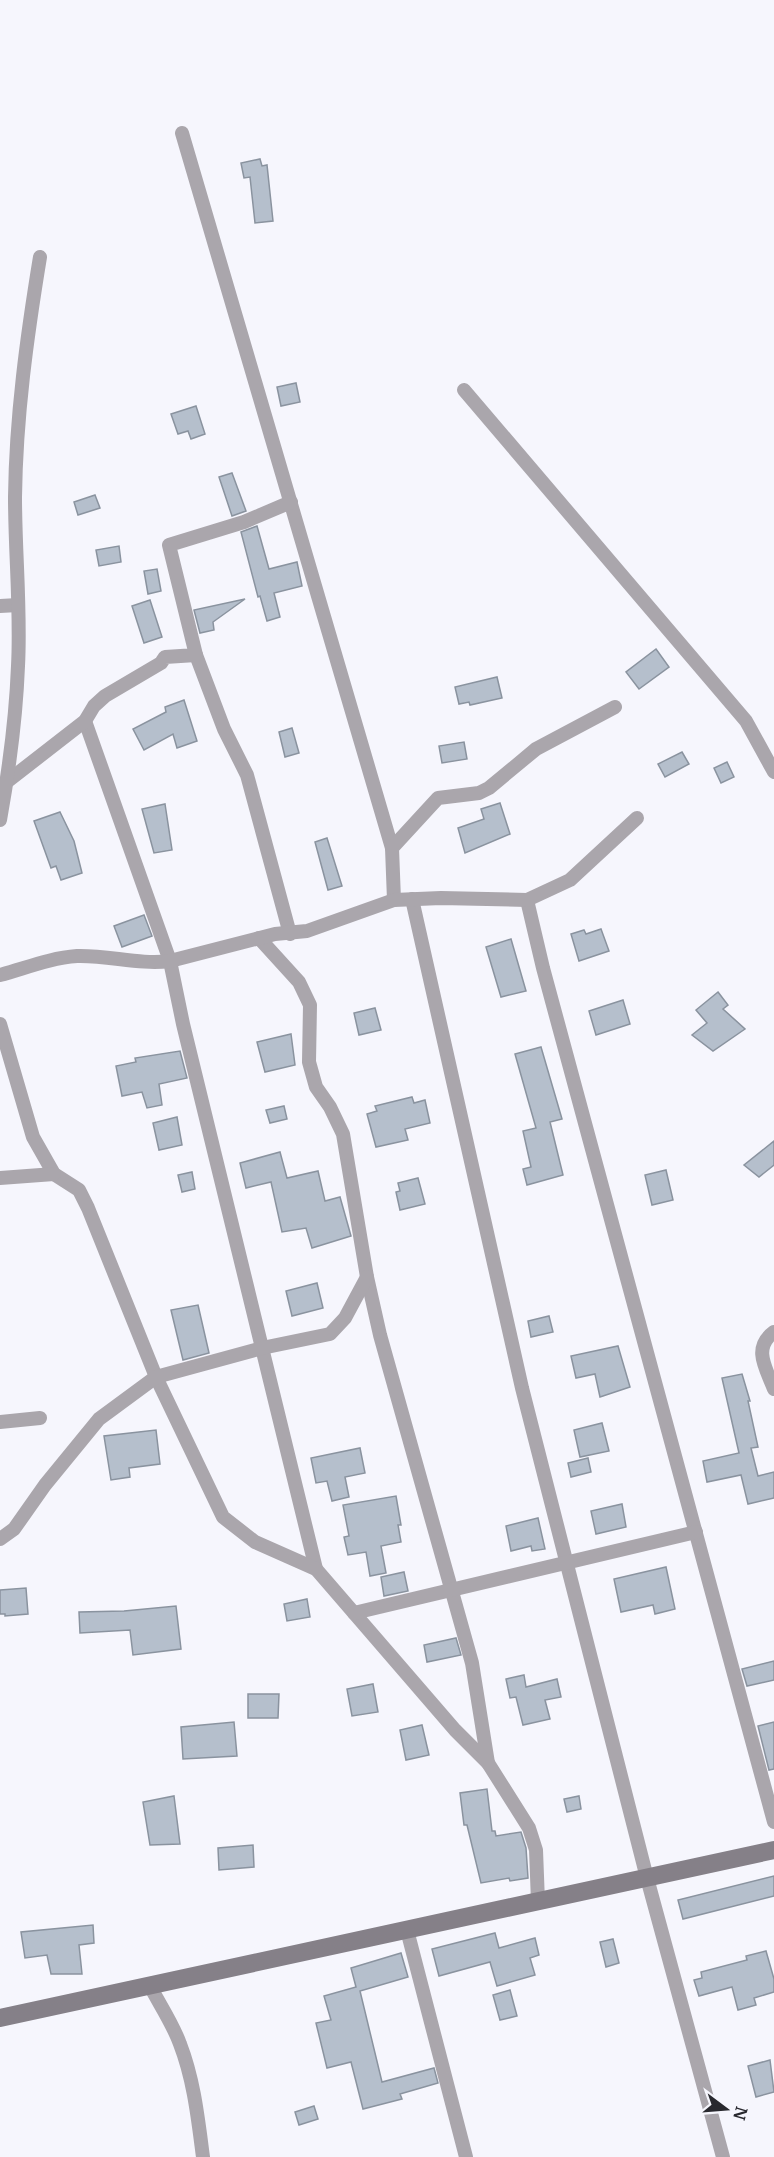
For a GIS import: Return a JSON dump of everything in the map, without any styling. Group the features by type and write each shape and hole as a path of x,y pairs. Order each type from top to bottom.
{"street":[{"path":"182,133 392,848 394,900"},
{"path":"0,820 18,668 15,496 24,355 40,256"},
{"path":"464,390 746,721 774,772"},
{"path":"290,934 247,775 224,729 196,655 169,545 244,522 291,502"},
{"path":"0,606 18,605"},
{"path":"4,784 85,721 94,706 105,696 161,663 165,657 196,655"},
{"path":"392,848 438,798 478,793 489,788 536,749 615,707"},
{"path":"85,721 170,961 183,1024 316,1569"},
{"path":"0,975 69,957 108,957 155,963 170,961 259,938 308,931 394,900 527,900 570,880 637,818"},
{"path":"412,899 522,1388 647,1878 723,2157"},
{"path":"527,900 543,968 774,1821"},
{"path":"259,938 299,982 310,1005 309,1062 316,1087 330,1107 343,1134 367,1277 380,1335 472,1663 488,1763"},
{"path":"0,1024 33,1137 54,1174 79,1190 88,1208 156,1377 223,1518 255,1542 316,1569 455,1730 488,1763 529,1828 536,1850 538,1902"},
{"path":"0,1178 54,1174"},
{"path":"0,1539 14,1528 45,1485 99,1419 156,1377 262,1348 330,1334 345,1318 367,1277"},
{"path":"774,1332 762,1344 760,1352 774,1389"},
{"path":"0,1422 40,1418"},
{"path":"354,1613 696,1532"},
{"path":"0,2018 774,1850"},
{"path":"407,1930 466,2157"},
{"path":"150,1986 182,2049 201,2131 202,2157"}],"building":[{"path":"260,159 262,166 267,165 273,221 255,223 250,177 244,178 241,163"},
{"path":"296,383 300,402 281,406 277,387"},
{"path":"196,406 205,434 191,439 188,431 178,434 171,414"},
{"path":"232,473 246,511 232,516 219,477"},
{"path":"95,495 100,508 78,515 74,502"},
{"path":"257,526 269,569 297,562 302,586 274,593 280,617 267,621 260,596 258,597 241,532"},
{"path":"119,546 121,562 99,566 96,550"},
{"path":"157,569 161,591 148,594 144,571"},
{"path":"245,599 213,622 214,630 200,633 194,610"},
{"path":"150,600 162,637 144,643 132,606"},
{"path":"656,649 669,667 639,689 626,672"},
{"path":"497,677 502,698 470,705 469,702 459,704 455,687"},
{"path":"184,700 197,741 177,748 173,734 144,750 133,729 166,712 165,707"},
{"path":"292,728 299,753 285,757 279,732"},
{"path":"464,742 467,759 442,763 439,746"},
{"path":"682,752 689,764 665,777 658,764"},
{"path":"727,762 734,777 721,783 714,768"},
{"path":"500,803 510,834 465,853 458,828 484,819 481,809"},
{"path":"165,804 172,850 154,853 142,809"},
{"path":"60,812 74,841 82,873 61,880 56,866 51,868 34,821"},
{"path":"327,838 342,886 328,890 315,842"},
{"path":"144,915 152,936 122,947 114,926"},
{"path":"601,929 609,951 579,961 571,934 584,930 586,934"},
{"path":"511,939 526,991 501,997 486,947"},
{"path":"718,992 728,1005 723,1009 745,1029 713,1051 692,1035 707,1023 696,1010"},
{"path":"623,1000 630,1024 596,1035 589,1011"},
{"path":"375,1008 381,1030 359,1035 354,1013"},
{"path":"291,1034 295,1065 265,1072 257,1042"},
{"path":"541,1047 562,1119 550,1122 563,1175 527,1185 523,1169 531,1167 523,1131 536,1128 515,1054"},
{"path":"180,1051 187,1078 159,1084 162,1105 147,1108 142,1092 122,1096 116,1066 136,1062 135,1058"},
{"path":"412,1097 414,1103 425,1100 430,1123 405,1129 408,1140 376,1147 367,1114 377,1111 375,1106"},
{"path":"284,1106 287,1119 270,1123 266,1110"},
{"path":"177,1117 182,1145 159,1150 153,1123"},
{"path":"774,1141 774,1165 759,1177 744,1165"},
{"path":"280,1152 287,1178 318,1171 325,1201 340,1197 351,1236 312,1248 306,1228 282,1232 271,1182 246,1188 240,1163"},
{"path":"666,1170 673,1200 652,1205 645,1175"},
{"path":"192,1172 195,1189 182,1192 178,1175"},
{"path":"418,1178 425,1204 400,1210 396,1192 400,1191 398,1183"},
{"path":"317,1283 323,1308 292,1316 286,1291"},
{"path":"198,1305 209,1353 183,1360 171,1310"},
{"path":"549,1316 553,1332 531,1337 528,1321"},
{"path":"618,1346 630,1387 600,1397 595,1374 576,1378 571,1356"},
{"path":"742,1374 750,1401 748,1401 758,1447 751,1448 758,1476 774,1472 774,1498 748,1504 741,1475 707,1482 703,1461 739,1453 722,1378"},
{"path":"602,1423 609,1451 580,1457 574,1430"},
{"path":"156,1430 160,1464 129,1468 130,1477 111,1480 104,1436"},
{"path":"360,1448 365,1473 345,1477 349,1497 332,1501 327,1481 316,1483 311,1458"},
{"path":"588,1458 591,1472 571,1477 568,1463"},
{"path":"396,1496 401,1525 398,1525 401,1542 381,1546 386,1573 370,1576 366,1552 348,1555 344,1537 349,1536 343,1505"},
{"path":"622,1504 626,1527 596,1534 591,1511"},
{"path":"538,1518 545,1549 532,1551 531,1546 511,1551 506,1526"},
{"path":"666,1567 675,1609 655,1614 653,1605 621,1612 614,1579"},
{"path":"404,1572 408,1591 384,1596 381,1577"},
{"path":"26,1588 28,1614 5,1616 5,1614 0,1614 0,1590"},
{"path":"307,1599 310,1617 287,1621 284,1604"},
{"path":"176,1606 181,1649 133,1655 130,1630 80,1633 79,1612"},
{"path":"456,1638 461,1655 427,1662 424,1645"},
{"path":"774,1661 774,1680 747,1686 742,1669"},
{"path":"524,1675 526,1687 557,1679 561,1697 545,1700 550,1719 523,1725 516,1697 510,1698 506,1679"},
{"path":"373,1684 378,1712 352,1716 347,1689"},
{"path":"248,1694 279,1694 278,1718 248,1718"},
{"path":"234,1722 237,1756 183,1759 181,1727"},
{"path":"774,1722 774,1769 769,1770 758,1726"},
{"path":"422,1725 429,1755 406,1760 400,1730"},
{"path":"487,1789 492,1831 495,1831 496,1836 521,1832 526,1848 528,1878 510,1881 509,1878 481,1883 467,1825 464,1825 460,1793"},
{"path":"174,1796 180,1844 150,1845 143,1802"},
{"path":"579,1796 581,1809 567,1812 564,1799"},
{"path":"253,1845 254,1867 219,1870 218,1848"},
{"path":"774,1876 774,1896 683,1919 678,1900"},
{"path":"93,1925 94,1943 79,1945 82,1974 51,1974 47,1955 25,1958 21,1932"},
{"path":"495,1933 499,1948 535,1938 539,1955 530,1958 535,1975 497,1986 490,1962 439,1976 432,1949"},
{"path":"613,1939 619,1963 606,1967 600,1942"},
{"path":"766,1951 774,1979 774,1992 754,1998 756,2005 738,2010 732,1987 699,1996 694,1980 702,1978 701,1972 747,1960 746,1956"},
{"path":"401,1953 408,1977 360,1991 382,2082 434,2068 438,2083 400,2094 402,2099 363,2109 351,2062 327,2068 316,2023 331,2020 324,1996 356,1987 351,1968"},
{"path":"510,1990 517,2016 500,2020 493,1995"},
{"path":"770,2060 774,2092 756,2097 748,2066"},
{"path":"314,2106 318,2119 299,2125 295,2112"}]}
